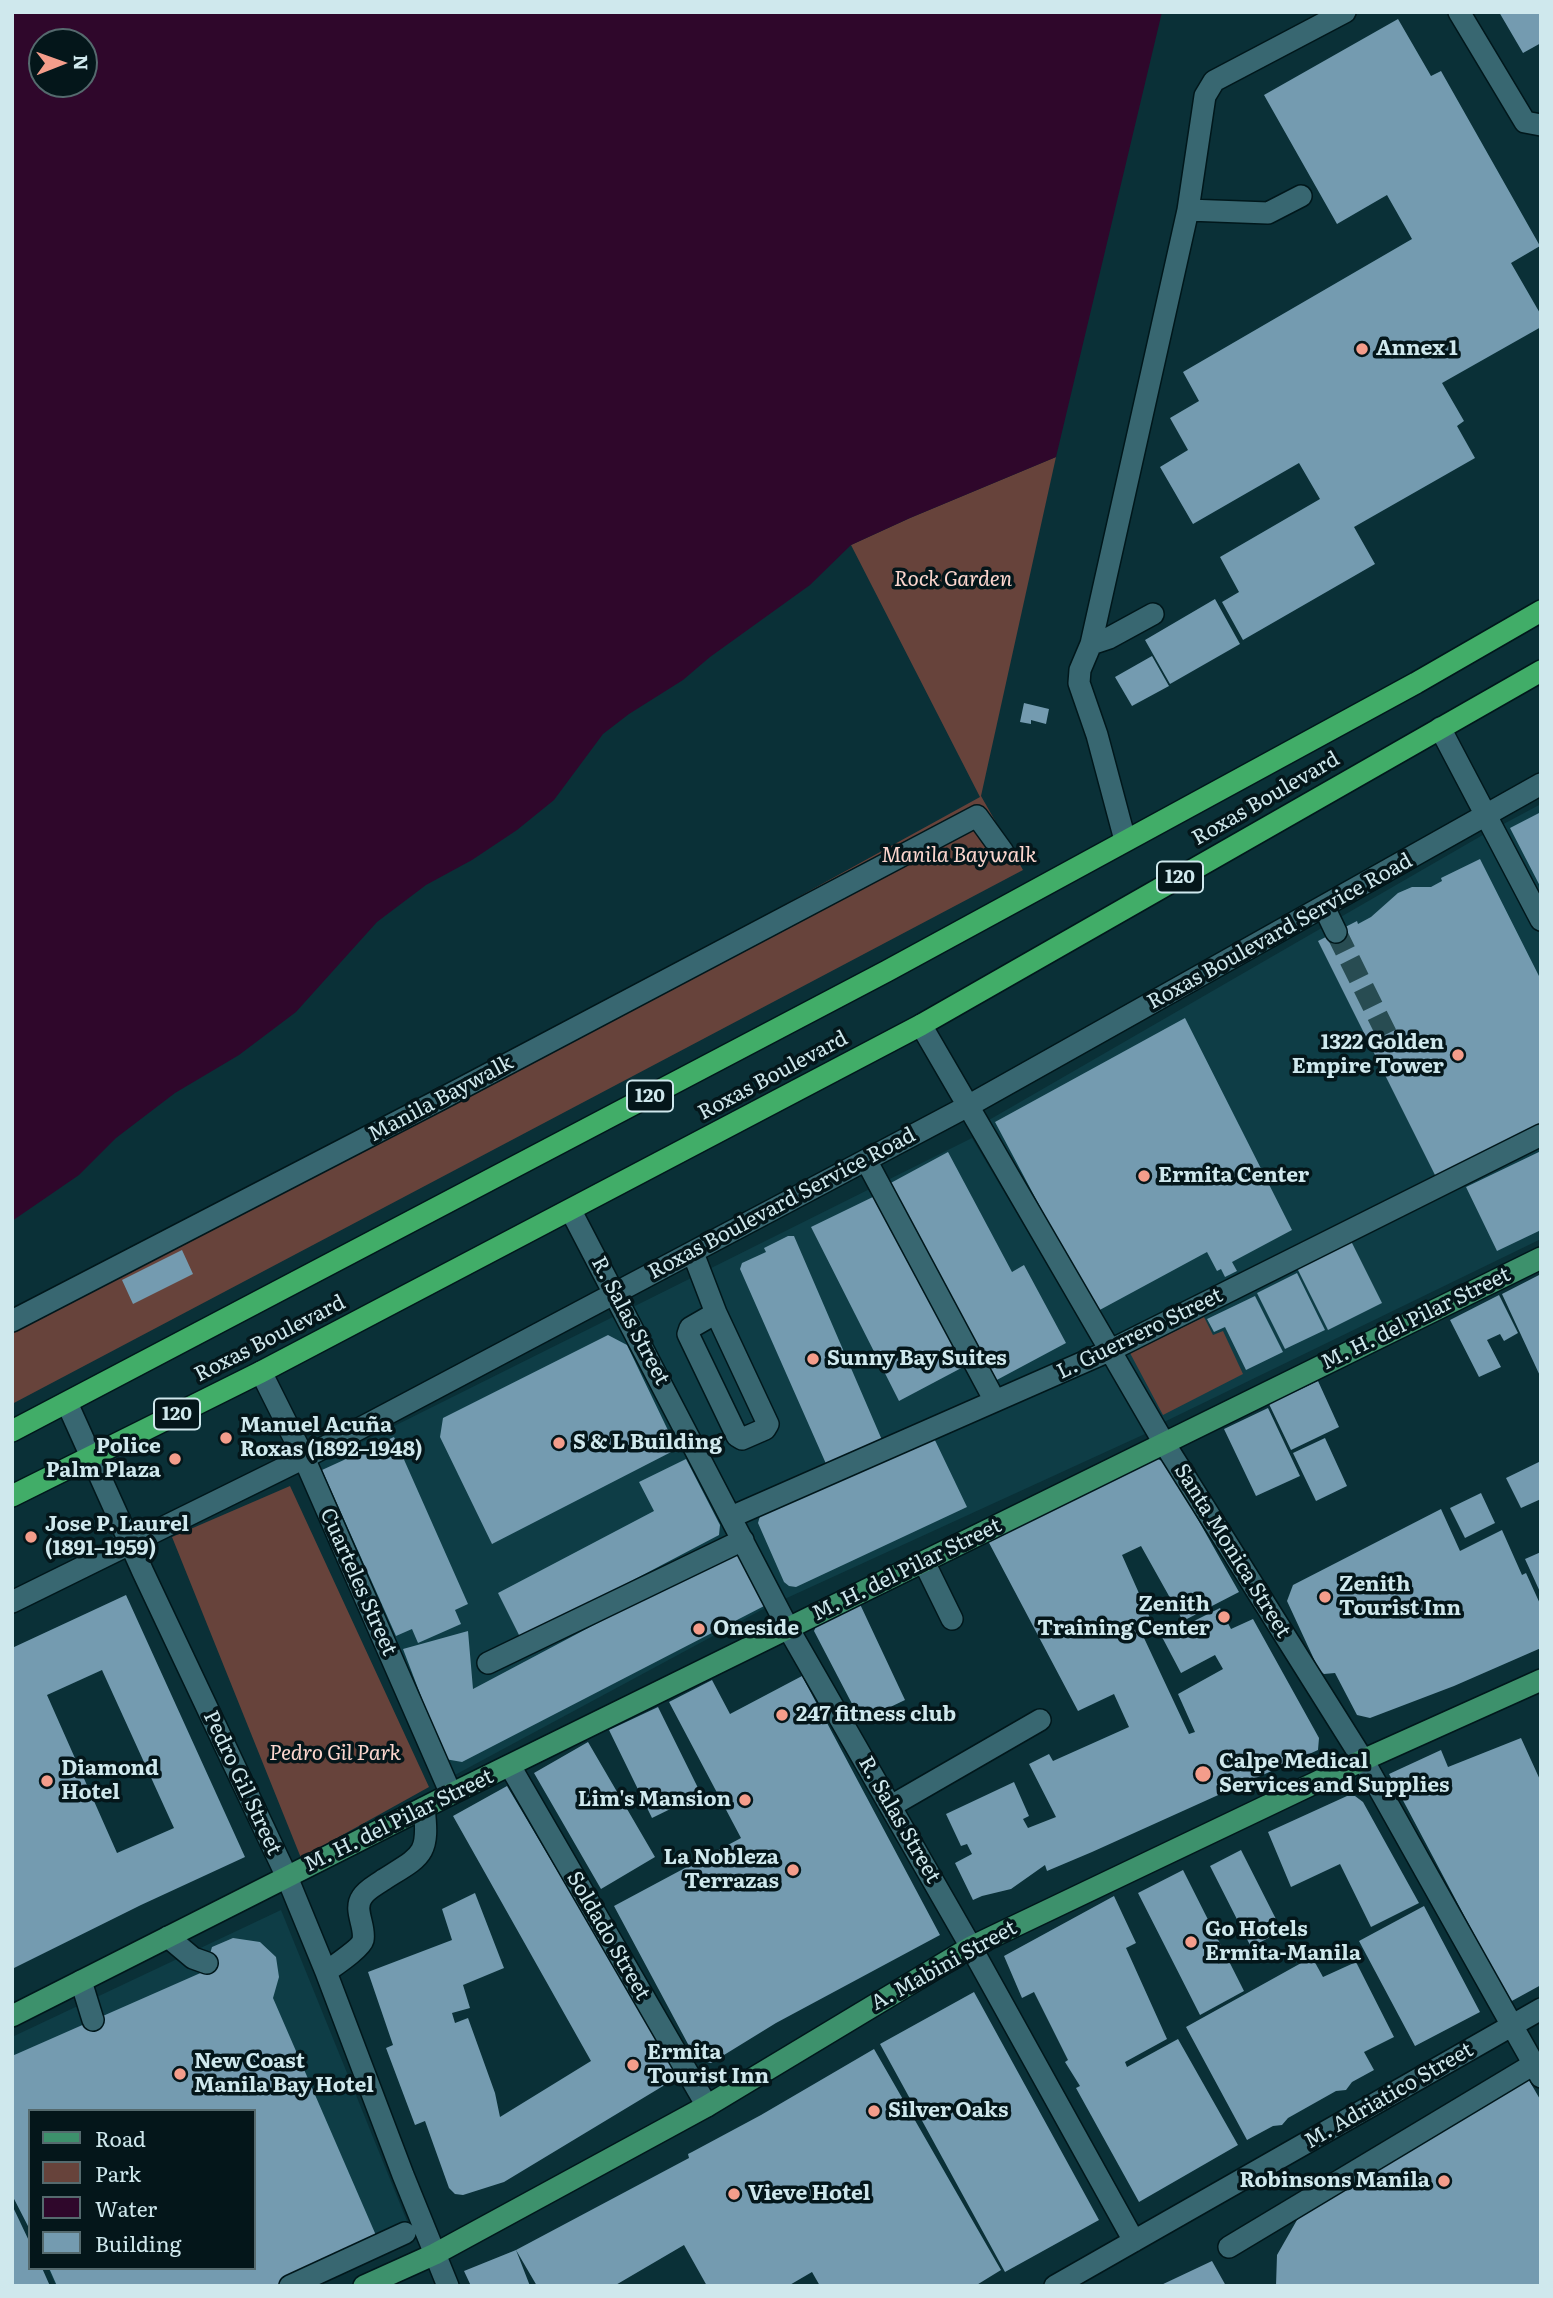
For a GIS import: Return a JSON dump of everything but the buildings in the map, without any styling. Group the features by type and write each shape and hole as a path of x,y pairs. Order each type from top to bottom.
{"highway":[{"name":"Roxas Boulevard","path":"12,1431 887,971 1404,690 1541,611"},
{"name":"Roxas Boulevard","path":"12,1496 261,1372 921,1026 1541,671"}],"main road":[{"name":"M. H. del Pilar Street","path":"12,2015 451,1794 1541,1258"},
{"name":"A. Mabini Street","path":"364,2286 435,2253 707,2106 971,1947 1363,1760 1541,1680"}],"street":[{"path":"1125,840 1097,735 1079,683 1080,670 1091,644 1188,210 1201,114 1211,84 1345,12"},
{"path":"1459,12 1525,122 1541,125"},
{"path":"1188,210 1268,213 1301,196"},
{"path":"1091,644 1109,638 1153,614"},
{"path":"1440,728 1541,920"},
{"name":"Roxas Boulevard Service Road","path":"12,1602 304,1458 968,1106 1541,784"},
{"name":"Manila Baywalk","path":"12,1321 441,1099 977,816 1003,852"},
{"path":"1324,907 1336,932"},
{"name":"Santa Monica Street","path":"921,1026 1164,1443 1363,1760 1537,2071"},
{"name":"L. Guerrero Street","path":"732,1517 1110,1351 1541,1135"},
{"path":"866,1160 995,1401"},
{"name":"R. Salas Street","path":"571,1211 788,1628 971,1947 1134,2241"},
{"path":"692,1253 716,1313 768,1424 765,1429 742,1438 737,1436 688,1334 690,1328 716,1313"},
{"name":"Cuarteles Street","path":"261,1372 304,1458 451,1794"},
{"name":"Pedro Gil Street","path":"67,1403 286,1877 326,1972 448,2286"},
{"path":"488,1662 743,1541"},
{"path":"924,1562 952,1619"},
{"path":"891,1806 1040,1720"},
{"name":"Soldado Street","path":"510,1766 707,2106"},
{"path":"326,1972 359,1946 363,1939 358,1910 361,1898 419,1857 426,1843 424,1808"},
{"path":"168,1937 193,1958 207,1964"},
{"path":"81,1981 93,2020"},
{"name":"M. Adriatico Street","path":"1055,2286 1541,2009"},
{"path":"1229,2246 1537,2071"},
{"path":"290,2286 405,2233"}],"shaded area":[{"path":"1541,804 1541,1239 1162,1423 1108,1334 989,1120"},
{"path":"972,1138 1147,1433 765,1608 453,1776 316,1465"},
{"name":"New Coast Manila Bay Hotel","path":"281,1910 409,2226 299,2286 56,2286 49,2270 256,2270 256,2109 28,2109 12,2192 12,2037"}],"green space":[{"name":"Manila Baywalk","path":"1056,457 981,796 1023,870 12,1404 12,1312 584,1015 980,797 851,545"},
{"path":"1204,1317 1213,1335 1223,1331 1243,1374 1163,1415 1130,1353"},
{"name":"Pedro Gil Park","path":"290,1486 429,1787 301,1858 172,1537"}],"water":[{"path":"12,12 1162,12 1056,457 851,545 810,585 710,657 683,680 603,734 554,800 517,830 472,860 426,885 377,922 296,1012 239,1055 175,1093 116,1138 79,1175 12,1221"}],"tunnel":[{"path":"1336,932 1390,1041"}],"place":[{"name":"Annex 1","path":"1362,349"},
{"name":"1322 Golden Empire Tower","path":"1458,1055"},
{"name":"Ermita Center","path":"1144,1176"},
{"name":"Sunny Bay Suites","path":"813,1359"},
{"name":"Manuel Acuña Roxas (1892–1948)","path":"226,1438"},
{"name":"S & L Building","path":"559,1443"},
{"name":"Police Palm Plaza","path":"175,1459"},
{"name":"Jose P. Laurel (1891–1959)","path":"31,1537"},
{"name":"Zenith Tourist Inn","path":"1325,1597"},
{"name":"Zenith Training Center","path":"1224,1617"},
{"name":"Oneside","path":"699,1629"},
{"name":"247 fitness club","path":"782,1715"},
{"name":"Calpe Medical Services and Supplies","path":"1203,1774"},
{"name":"Diamond Hotel","path":"47,1781"},
{"name":"Lim's Mansion","path":"745,1800"},
{"name":"La Nobleza Terrazas","path":"793,1870"},
{"name":"Go Hotels Ermita-Manila","path":"1191,1942"},
{"name":"Ermita Tourist Inn","path":"633,2065"},
{"name":"New Coast Manila Bay Hotel","path":"180,2074"},
{"name":"Silver Oaks","path":"874,2111"},
{"name":"Robinsons Manila","path":"1444,2181"},
{"name":"Vieve Hotel","path":"734,2194"}],"park label":[{"name":"Rock Garden","path":"953,580"}]}
